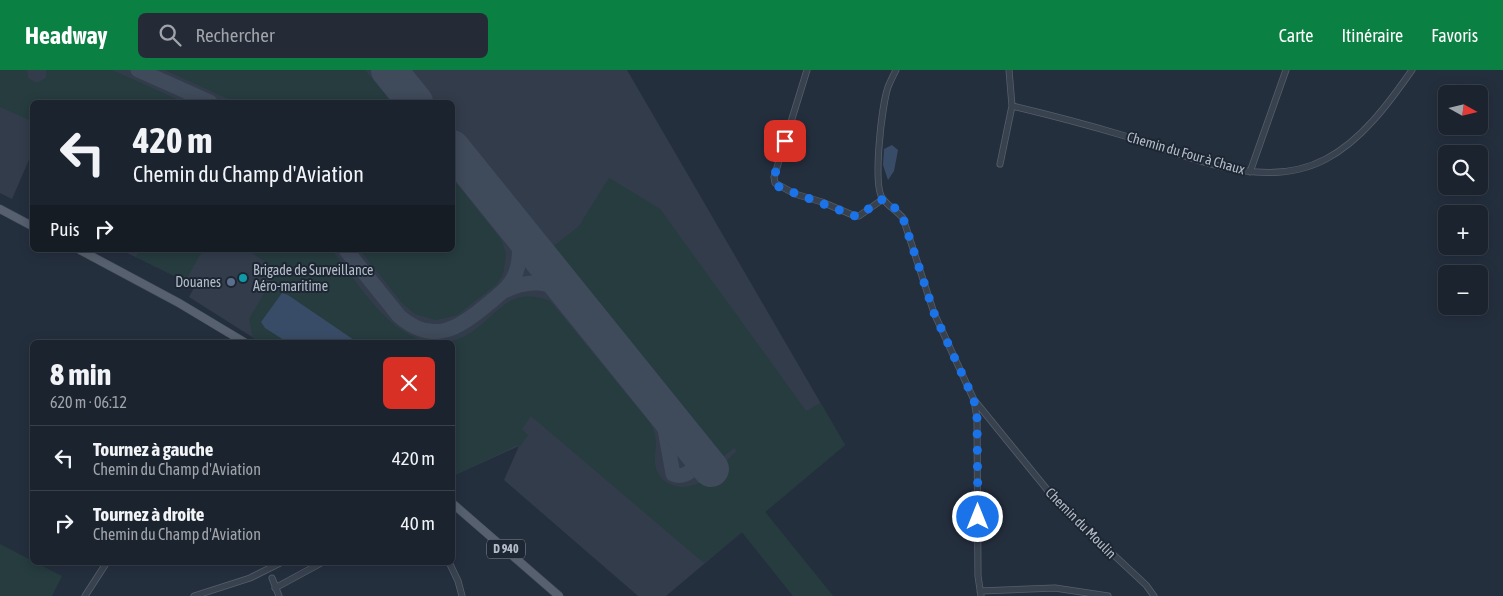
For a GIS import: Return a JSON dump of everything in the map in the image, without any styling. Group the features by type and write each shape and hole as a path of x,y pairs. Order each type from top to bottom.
{"main road":[{"path":"0,209 30,225"},
{"path":"84,252 179,303 238,340"},
{"name":"D 940","path":"455,506 559,596"}],"street":[{"path":"808,70 774,177 775,183 794,194 822,202 855,216 858,216 883,199"},
{"path":"896,70 888,87 878,158 880,192 883,199 894,207 903,218 934,313 974,400 977,418 978,576 981,593 1055,588 1108,596"},
{"path":"1000,164 1012,106 1009,70"},
{"path":"1250,172 1286,70"},
{"name":"Chemin du Four à Chaux","path":"1012,106 1128,137 1198,160 1250,172 1297,171 1326,159 1364,130 1390,100 1412,70"},
{"name":"Chemin du Moulin","path":"974,400 1058,503 1146,585 1154,596"},
{"path":"85,596 105,565"},
{"path":"194,596 250,578 276,565"},
{"path":"275,588 317,565"},
{"path":"450,565 458,581 462,596"},
{"path":"272,578 279,596"}],"shaded area":[{"path":"0,70 627,70 845,445 765,512 833,596 793,596 742,532 666,596 638,596 504,480 519,446 455,475 455,340 257,340 189,297 195,286 125,252 455,252 455,100 30,100 30,158 12,199 0,193"}],"green space":[{"path":"0,70 27,70 28,78 37,83 46,78 46,70 112,70 179,100 30,100 30,120 0,107"},
{"path":"165,70 365,70 389,100 231,100"},
{"path":"609,178 660,209 806,411 821,403 845,445 765,512 833,596 793,596 742,532 704,563 531,416 522,429 528,435 520,446 517,445 455,475 455,340 452,340 465,336 503,306 512,300 523,297 535,297 550,301 650,423 656,441 656,469 664,481 682,487 699,483 708,478 737,451 734,448 724,456 554,246 579,226"},
{"path":"455,182 502,241 506,255 503,274 497,284 457,315 436,320 415,314 403,304 362,252 455,252"},
{"path":"138,252 202,252 185,281 136,257"},
{"path":"250,252 333,252 363,292 387,319 401,330 423,340 256,340 253,338 249,319 278,270"},
{"path":"0,544 30,559 30,565 41,565 62,576 52,596 0,596"}],"water":[{"path":"892,145 898,150 894,171 888,180 883,165 884,149"},
{"path":"282,293 288,295 354,340 284,340 265,328 261,322"}],"taxiway":[{"path":"138,70 206,100"},
{"path":"348,252 399,316 411,325 435,332 457,326 467,320 501,293 512,281 518,266 519,253 517,235 513,223"},
{"path":"504,291 522,284 539,283 555,287 572,297"},
{"path":"657,402 662,413 673,474 680,476 689,472 698,465 699,454"}],"runway":[{"path":"389,70 413,100"},
{"path":"455,152 711,469"}],"place":[{"name":"Brigade de Surveillance Aéro-maritime","path":"243,278"},
{"name":"Douanes","path":"231,282"}],"route":[{"path":"785,141 774,177 775,183 779,187 855,216 858,216 883,199 894,207 903,218 934,313 974,400 977,418 978,517"}]}
